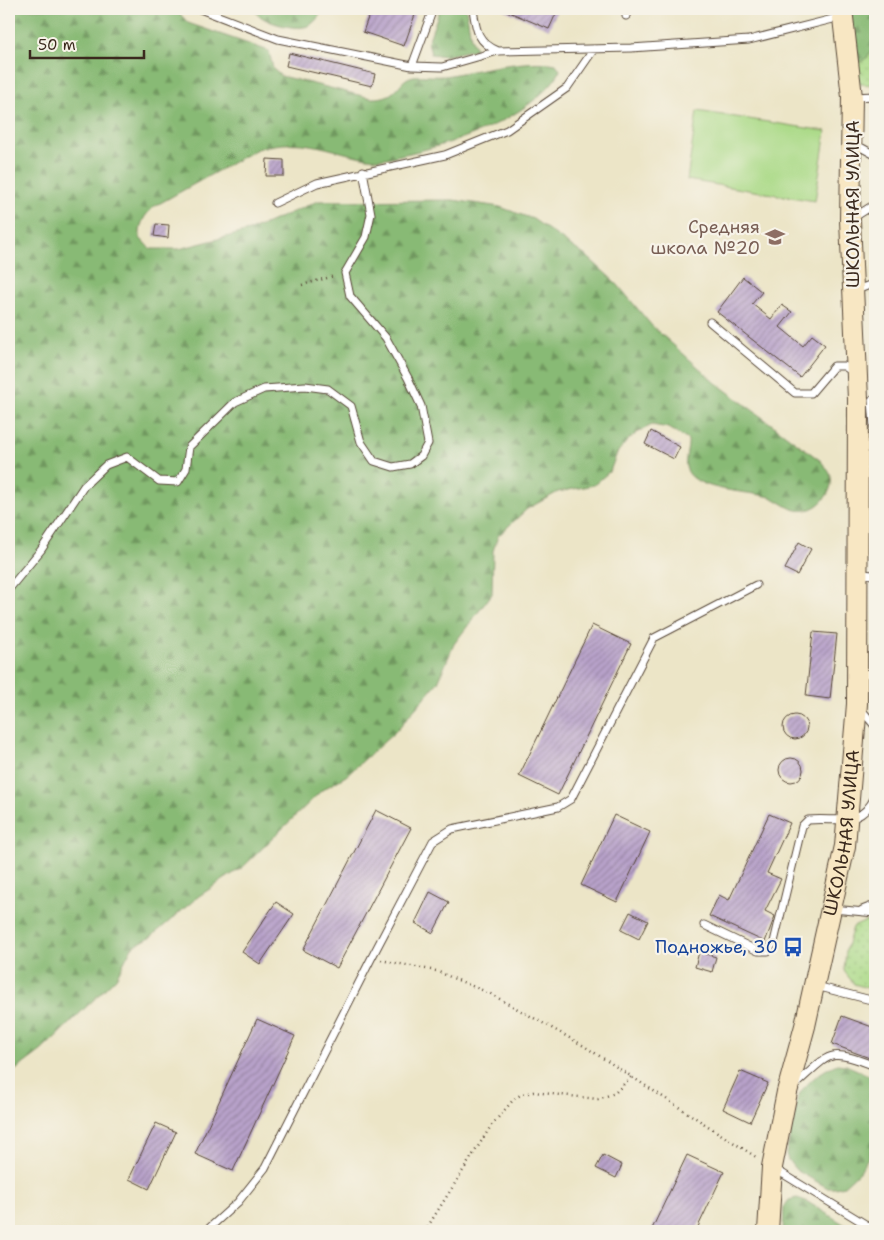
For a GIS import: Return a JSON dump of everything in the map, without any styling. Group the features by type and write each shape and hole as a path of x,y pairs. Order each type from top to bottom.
{"main road":[{"name":"ШКОЛЬНАЯ УЛИЦА","path":"768,1231 772,1167 787,1092 805,1026 845,846 857,704 866,673 869,400 857,375 850,220 852,97 841,13"}],"lane":[{"path":"200,9 278,39 412,66 442,67 498,52 594,49 749,40 841,13"},
{"path":"412,66 433,9"},
{"path":"473,9 479,37 487,46 498,52"},
{"path":"275,203 317,183 363,171 445,155 507,130 568,88 594,49"},
{"path":"852,97 875,96"},
{"path":"852,142 875,154"},
{"path":"9,589 41,550 84,486 106,465 127,457 159,481 178,482 186,468 189,447 235,402 264,389 305,386 328,390 351,406 360,442 374,461 393,468 410,464 421,456 428,442 421,406 386,338 350,296 344,273 366,237 371,214 363,171"},
{"path":"850,220 875,204"},
{"path":"853,291 875,283"},
{"path":"710,322 795,393 811,393 834,366 844,366 857,375"},
{"path":"869,400 875,440"},
{"path":"206,1231 238,1202 265,1168 433,841 452,829 558,807 571,799 654,638 756,585"},
{"path":"857,704 875,726"},
{"path":"704,925 758,951 768,951 774,942 802,826 808,820 848,820 858,818 866,812 875,797"},
{"path":"860,911 875,906"},
{"path":"830,909 875,914"},
{"path":"814,986 875,1001"},
{"path":"787,1092 825,1057 834,1054 845,1055 875,1066"},
{"path":"772,1167 875,1230"}],"path":[{"path":"302,285 344,273"},
{"path":"372,957 436,970 489,993 584,1046 772,1167"},
{"path":"424,1231 490,1126 514,1099 522,1094 533,1092 598,1099 615,1093 631,1077"}],"green space":[{"path":"9,9 179,9 180,14 188,23 269,51 273,69 281,76 371,98 388,95 408,78 414,76 445,76 516,64 556,64 560,70 558,75 545,91 511,116 471,135 429,148 389,158 376,159 303,144 283,144 257,149 155,206 143,220 140,228 140,238 150,249 179,249 249,231 318,201 453,200 500,207 533,219 590,259 617,284 652,326 716,383 821,461 831,477 831,483 822,501 810,509 804,510 790,508 770,497 712,487 701,483 687,470 688,440 669,428 652,425 638,432 627,441 617,453 610,471 594,485 558,492 527,509 498,536 493,551 492,594 454,644 438,682 396,731 346,776 322,790 243,867 199,896 152,936 132,947 116,978 42,1050 9,1075"},
{"path":"254,9 324,9 311,25 295,27 278,24 263,18"},
{"path":"440,9 466,9 471,38 476,49 445,56 431,54 428,42"},
{"path":"851,9 875,9 873,46 866,58 860,62 854,60"},
{"path":"875,37 875,85 860,84 854,60 866,58"},
{"path":"697,111 826,131 815,201 687,180"},
{"path":"866,921 875,923 875,990 854,984 844,971 846,950 853,927"},
{"path":"837,1064 846,1065 873,1077 875,1081 875,1137 869,1156 860,1171 844,1186 828,1188 796,1170 786,1154 799,1095 815,1077"},
{"path":"797,1198 806,1201 855,1231 783,1231 784,1207 789,1200"}],"building":[{"path":"371,9 417,9 404,46 363,32"},
{"path":"502,9 558,9 549,29"},
{"path":"289,53 375,74 372,86 286,66"},
{"path":"267,159 284,160 284,176 266,176"},
{"path":"156,224 169,225 168,238 154,236"},
{"path":"743,277 762,292 752,304 771,319 782,305 792,312 780,327 803,346 812,335 825,345 800,377 717,312"},
{"path":"651,431 680,447 674,459 645,444"},
{"path":"799,542 811,549 797,575 785,569"},
{"path":"592,625 631,644 558,795 519,776"},
{"path":"813,632 837,634 830,699 806,696"},
{"path":"795,715 800,716 806,722 806,732 800,738 795,739 790,738 784,732 783,727 784,722 790,716"},
{"path":"791,758 799,762 803,770 799,778 791,782 783,778 779,770 783,762"},
{"path":"376,810 411,828 337,968 303,950"},
{"path":"769,814 790,823 767,873 781,879 765,911 775,916 765,942 709,916 719,895 729,900"},
{"path":"614,815 650,832 617,902 581,885"},
{"path":"430,892 449,902 433,933 415,923"},
{"path":"276,902 294,914 260,964 242,952"},
{"path":"630,912 648,921 639,939 621,930"},
{"path":"699,952 716,957 712,972 695,967"},
{"path":"842,1016 875,1028 875,1060 832,1044"},
{"path":"257,1019 295,1036 233,1171 195,1154"},
{"path":"740,1071 768,1083 750,1122 723,1109"},
{"path":"156,1123 176,1132 149,1189 129,1179"},
{"path":"603,1155 622,1165 616,1178 596,1168"},
{"path":"687,1155 724,1172 696,1231 651,1231"}],"place":[{"name":"Средняя школа №20","path":"775,237"},
{"name":"Подножье, 30","path":"793,947"}]}
